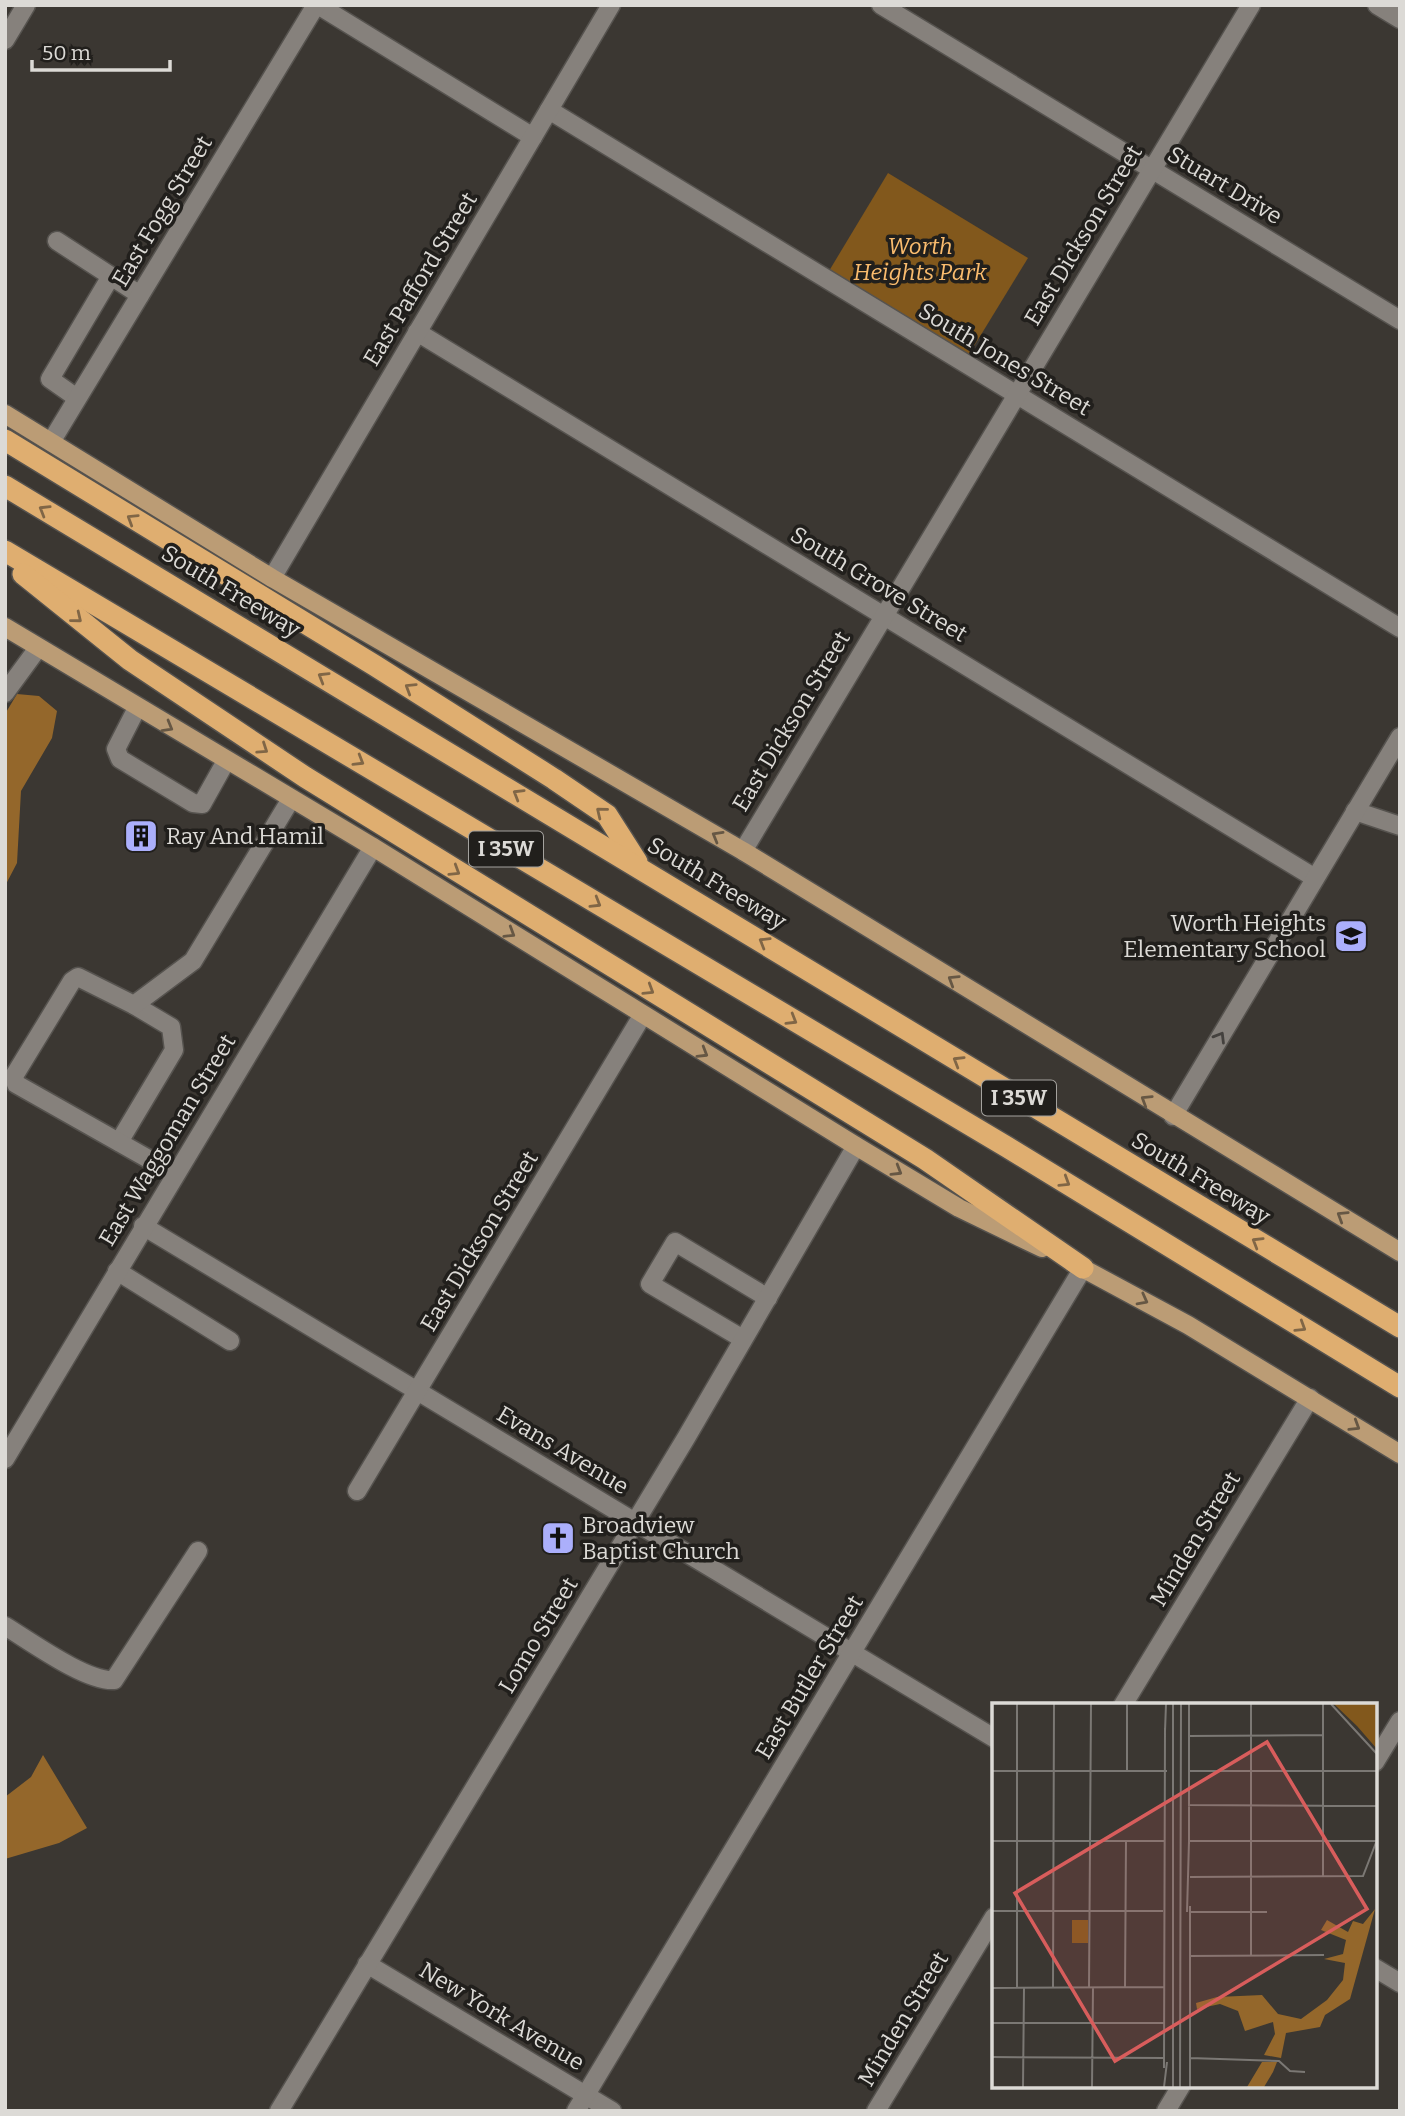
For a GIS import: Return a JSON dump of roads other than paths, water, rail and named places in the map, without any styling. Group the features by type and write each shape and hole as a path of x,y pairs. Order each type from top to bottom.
{"highway":[{"path":"5,440 374,665 554,779 607,815 640,867"},
{"name":"South Freeway","path":"5,486 1400,1327"},
{"name":"I 35W","path":"5,551 1007,1147 1400,1387"},
{"path":"5,560 130,660 306,777 925,1159 1083,1268"}],"main road":[{"name":"South Freeway","path":"5,414 272,578 743,851 1172,1116 1400,1252"},
{"path":"5,627 373,847 642,1016 959,1208 1083,1268 1188,1325 1400,1454"}],"street":[{"path":"5,40 26,5"},
{"path":"317,5 533,137"},
{"name":"East Fogg Street","path":"51,442 317,5"},
{"name":"East Pafford Street","path":"272,578 611,5"},
{"name":"Stuart Drive","path":"881,5 1400,320"},
{"name":"East Dickson Street","path":"743,851 1251,5"},
{"path":"1377,5 1400,19"},
{"name":"South Jones Street","path":"549,110 1400,628"},
{"path":"57,242 140,295"},
{"path":"77,398 50,379 111,276"},
{"name":"South Grove Street","path":"417,332 1315,878"},
{"path":"5,693 38,648"},
{"path":"137,708 116,749 120,759 193,803 202,804 226,761"},
{"path":"1172,1116 1400,737"},
{"path":"134,1005 193,961 291,799"},
{"path":"1355,811 1400,826"},
{"name":"East Waggoman Street","path":"5,1459 373,847"},
{"path":"119,1142 174,1050 171,1027 78,977 72,981 14,1076 16,1084 175,1174"},
{"name":"East Dickson Street","path":"357,1491 642,1016"},
{"name":"Lomo Street","path":"279,2111 635,1522 856,1146"},
{"name":"Evans Avenue","path":"144,1226 992,1737"},
{"path":"743,1339 650,1284 675,1242 768,1298"},
{"name":"East Butler Street","path":"581,2103 1083,1268"},
{"path":"117,1271 230,1341"},
{"name":"Minden Street","path":"1124,1703 1310,1398"},
{"path":"5,1626 78,1669 106,1680 114,1680 198,1550"},
{"path":"1377,1759 1400,1721"},
{"name":"Minden Street","path":"876,2111 992,1920"},
{"name":"New York Avenue","path":"367,1964 581,2103 612,2111"},
{"path":"1377,1969 1400,1983"},
{"path":"1166,2111 1180,2088"}],"place":[{"name":"Ray And Hamil","path":"141,836"},
{"name":"Worth Heights Elementary School","path":"1351,936"},
{"name":"Broadview Baptist Church","path":"558,1538"}],"park label":[{"name":"Worth Heights Park","path":"920,259"}]}
